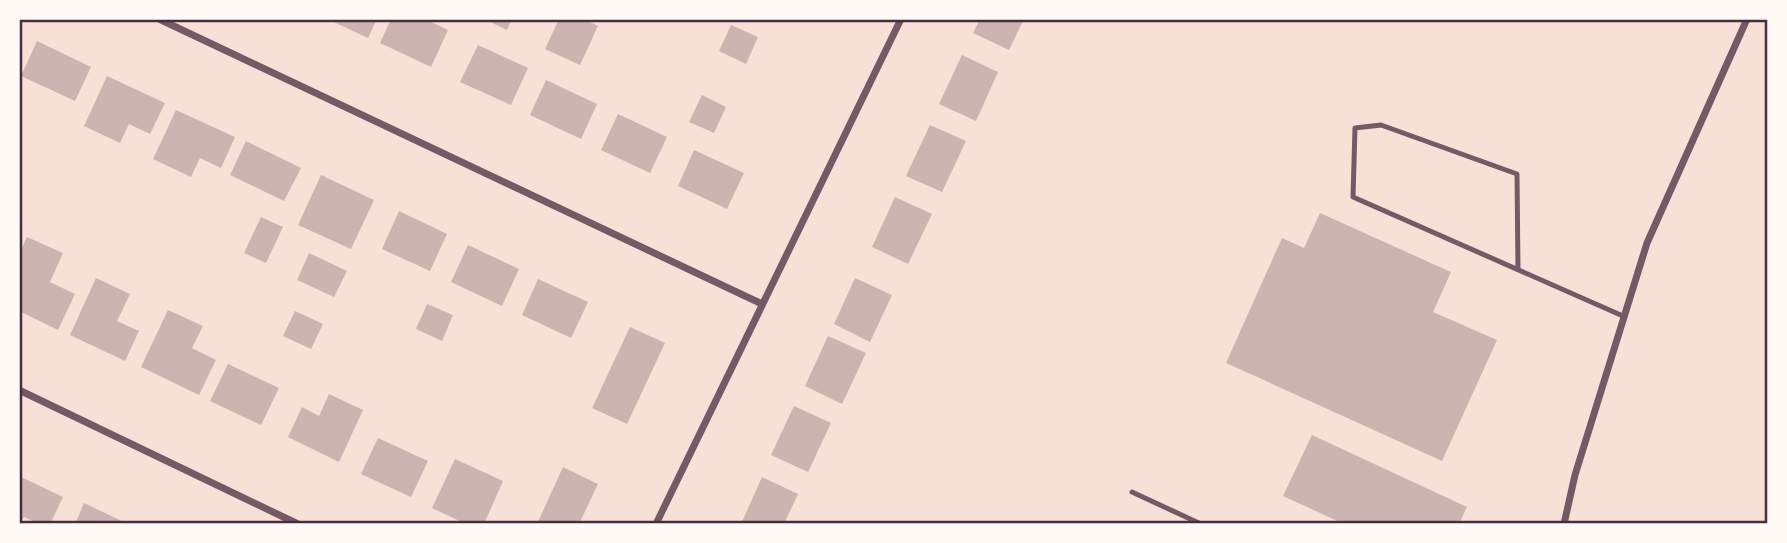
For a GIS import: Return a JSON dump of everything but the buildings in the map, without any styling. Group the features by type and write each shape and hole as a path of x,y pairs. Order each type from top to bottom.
{"street":[{"path":"159,19 762,304"},
{"path":"656,524 901,19"},
{"path":"1564,524 1575,475 1647,243 1747,19"},
{"path":"19,390 298,524"}],"lane":[{"path":"1518,270 1517,174 1381,125 1355,128 1353,197 1518,270 1623,316"},
{"path":"1132,492 1201,524"}]}
